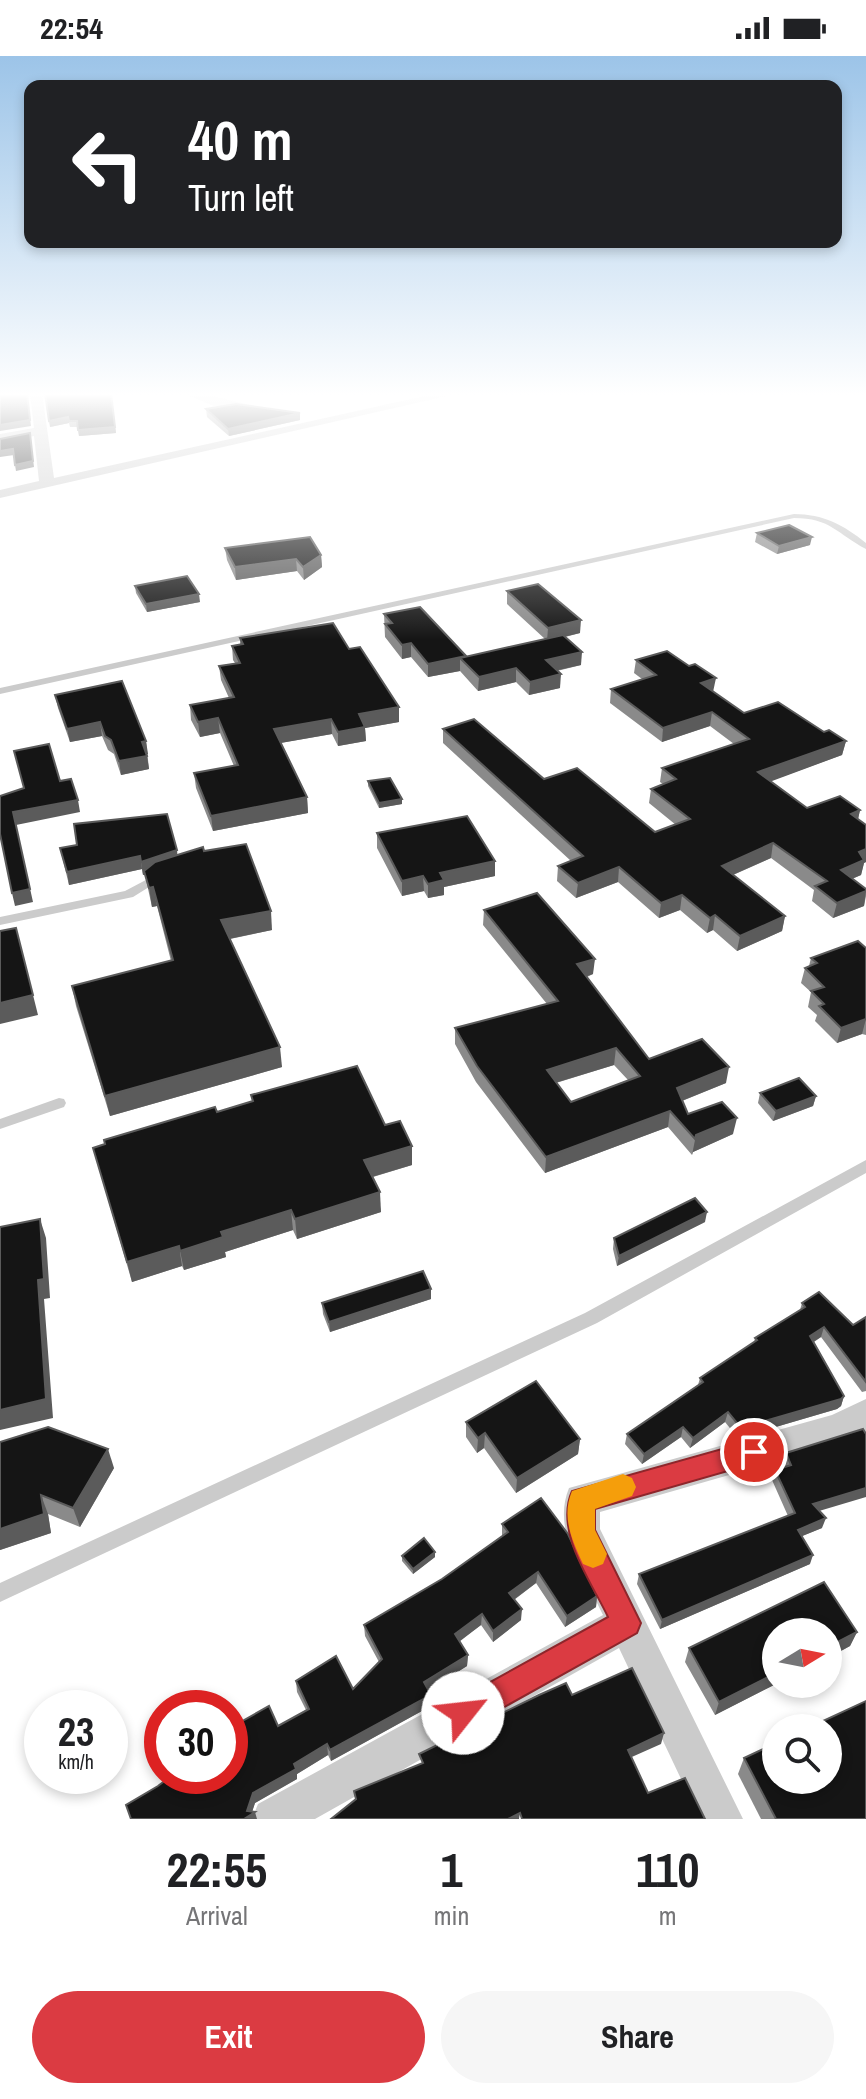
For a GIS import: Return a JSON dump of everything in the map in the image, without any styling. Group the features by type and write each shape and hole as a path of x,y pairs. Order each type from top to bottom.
{"street":[{"path":"46,475 47,483"},
{"path":"0,494 81,475"},
{"path":"722,1819 582,1531 582,1500 839,1429 866,1414"},
{"path":"273,1819 626,1623"}],"lane":[{"path":"0,691 794,516 814,516 834,522 866,547"},
{"path":"0,921 129,894 153,877 178,869"},
{"path":"0,1124 59,1103"},
{"path":"0,1593 591,1318 866,1166"}],"building":[{"path":"789,525 812,537 779,546 757,533"},
{"path":"310,537 321,555 303,567 296,559 235,567 225,548"},
{"path":"187,576 199,594 146,604 135,586"},
{"path":"538,584 581,620 548,628 507,591"},
{"path":"420,607 466,656 428,664 411,643 402,645 385,624 392,623 384,614"},
{"path":"333,623 349,649 360,647 399,707 359,714 365,727 338,732 331,719 274,729 307,797 211,816 194,773 238,765 218,718 198,722 190,705 234,697 219,666 240,663 232,646 243,644 240,638"},
{"path":"563,635 582,652 546,660 561,674 530,682 516,668 479,677 460,658"},
{"path":"667,651 689,666 695,664 716,678 701,683 744,713 778,702 824,732 829,730 846,741 758,772 807,808 840,796 860,810 851,814 866,825 866,849 859,852 864,860 841,870 866,891 837,903 815,886 827,881 773,843 722,866 785,916 740,936 715,915 710,918 682,895 661,903 619,867 578,883 558,866 583,856 443,729 474,719 544,779 577,768 655,832 690,819 651,789 676,779 662,768 749,739 712,712 663,728 611,689 656,675 636,660"},
{"path":"122,681 146,741 142,742 147,756 119,761 100,722 67,729 55,695"},
{"path":"49,744 60,781 71,779 78,800 13,812 30,889 12,893 0,834 0,796 24,788 14,751"},
{"path":"390,778 402,799 379,803 368,781"},
{"path":"167,814 177,850 141,862 140,856 67,872 60,848 77,845 74,824"},
{"path":"467,816 495,861 440,873 444,880 428,884 423,876 402,881 377,833"},
{"path":"246,844 271,911 221,920 280,1047 105,1096 72,986 173,960 153,887 149,888 144,871 155,862 203,847 204,851"},
{"path":"537,893 595,959 577,964 649,1059 702,1039 729,1067 677,1088 688,1114 722,1102 737,1118 696,1135 695,1139 670,1111 546,1157 477,1066 455,1028 558,1001 484,910","holes":["616,1048 640,1076 571,1102 547,1070"]},
{"path":"16,928 33,995 0,1003 0,931"},
{"path":"858,941 866,948 866,1019 841,1028 819,1006 824,1004 811,991 824,987 805,968 817,963 811,958"},
{"path":"357,1066 385,1125 400,1121 412,1146 364,1160 380,1192 295,1219 291,1210 221,1232 223,1237 180,1251 179,1246 127,1262 93,1148 105,1144 104,1140 215,1107 217,1112 253,1101 251,1095"},
{"path":"799,1078 816,1096 776,1111 760,1093"},
{"path":"695,1198 707,1212 619,1256 614,1238"},
{"path":"40,1219 44,1279 38,1280 46,1399 0,1410 0,1227"},
{"path":"423,1271 431,1289 329,1322 322,1303"},
{"path":"819,1292 853,1325 866,1317 866,1382 824,1327 810,1336 844,1396 841,1399 741,1428 728,1412 693,1438 683,1427 644,1454 627,1434 703,1382 700,1378 757,1340 755,1338 805,1307 802,1303"},
{"path":"536,1381 580,1439 517,1478 485,1433 478,1438 466,1422"},
{"path":"48,1427 108,1449 73,1508 41,1495 44,1514 0,1529 0,1442"},
{"path":"863,1429 866,1434 866,1488 813,1504 826,1518 798,1530 813,1555 662,1620 639,1574 795,1513 775,1470 791,1465 786,1453"},
{"path":"541,1498 568,1534 597,1596 567,1616 538,1572 509,1593 522,1609 493,1631 482,1614 455,1634 468,1655 424,1682 431,1695 330,1750 327,1744 294,1764 296,1769 253,1793 247,1811 255,1812 244,1819 131,1819 126,1805 145,1794 248,1794 248,1718 269,1706 278,1726 309,1709 296,1681 336,1656 353,1689 382,1659 364,1625 442,1579 508,1532 502,1524"},
{"path":"424,1538 435,1552 413,1569 402,1556"},
{"path":"824,1582 857,1632 842,1640 842,1618 762,1618 762,1680 719,1702 689,1648"},
{"path":"632,1668 664,1733 628,1750 648,1793 685,1778 705,1819 522,1819 520,1813 508,1819 331,1819 356,1799 354,1791 423,1763 419,1754 566,1683 572,1695"},
{"path":"866,1701 866,1819 776,1819 763,1794 842,1794 842,1714 838,1714"},
{"path":"762,1750 762,1792 744,1758"}],"slow traffic":[{"path":"593,1554 582,1531 582,1500 623,1487"}],"route":[{"path":"463,1713 626,1623 582,1531 582,1500 754,1452"}]}
